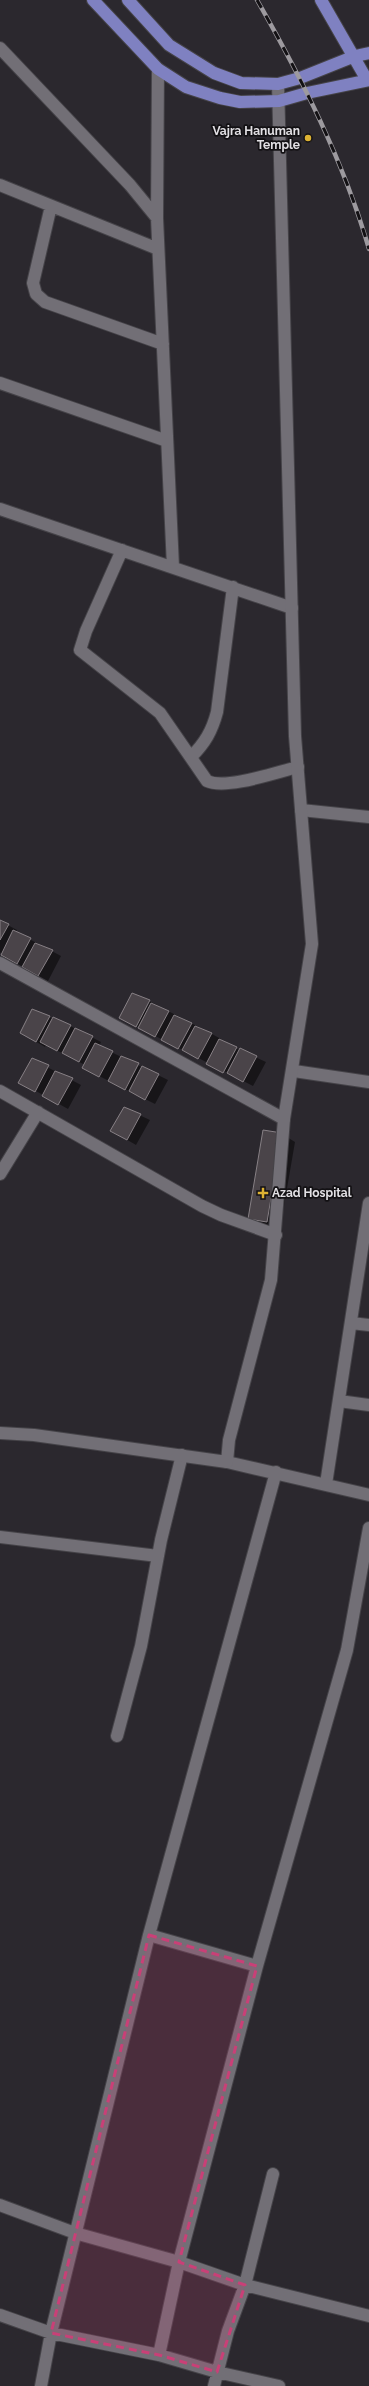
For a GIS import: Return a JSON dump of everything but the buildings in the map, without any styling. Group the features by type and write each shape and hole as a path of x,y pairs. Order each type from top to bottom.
{"main road":[{"path":"93,0 158,69 186,87 220,98 240,102 279,101 307,93 368,80 321,0"},
{"path":"128,0 169,45 214,73 241,83 278,84 300,78 354,56 369,53"}],"street":[{"path":"0,48 130,185 157,218"},
{"path":"158,69 157,218 173,567"},
{"path":"227,1462 229,1440 270,1280 276,1235 284,1119 294,1071 312,944 298,767 292,608 278,84"},
{"path":"0,185 158,250"},
{"path":"51,206 33,283 36,294 45,302 163,344"},
{"path":"0,383 167,441"},
{"path":"0,509 292,608"},
{"path":"122,550 86,631 80,650 160,714 207,781 218,784 298,767"},
{"path":"191,757 204,744 212,730 217,712 233,587"},
{"path":"301,810 369,817"},
{"path":"0,963 284,1119"},
{"path":"294,1071 369,1082"},
{"path":"0,1091 202,1206 220,1215 276,1235"},
{"path":"0,1174 38,1112"},
{"path":"326,1484 351,1323 366,1245 369,1203"},
{"path":"351,1323 369,1325"},
{"path":"339,1401 369,1405"},
{"path":"0,1433 34,1435 227,1462 276,1472 369,1495"},
{"path":"117,1736 141,1646 158,1556 182,1456"},
{"path":"41,2386 51,2333 149,1935 276,1472"},
{"path":"159,2355 179,2262 257,1966 348,1650 369,1528"},
{"path":"0,1537 158,1556"},
{"path":"149,1935 257,1966"},
{"path":"214,2386 228,2331 245,2285 273,2174"},
{"path":"0,2205 75,2233 179,2262 245,2285 369,2316"},
{"path":"0,2315 51,2333 159,2355 217,2372 279,2386"}],"highlighted area":[{"path":"149,1935 257,1966 179,2262 245,2285 217,2372 159,2355 51,2333"}],"railway":[{"path":"257,0 306,91 334,153 347,184 369,249"}],"place":[{"name":"Vajra Hanuman Temple","path":"308,138"},
{"name":"Azad Hospital","path":"263,1193"}]}
